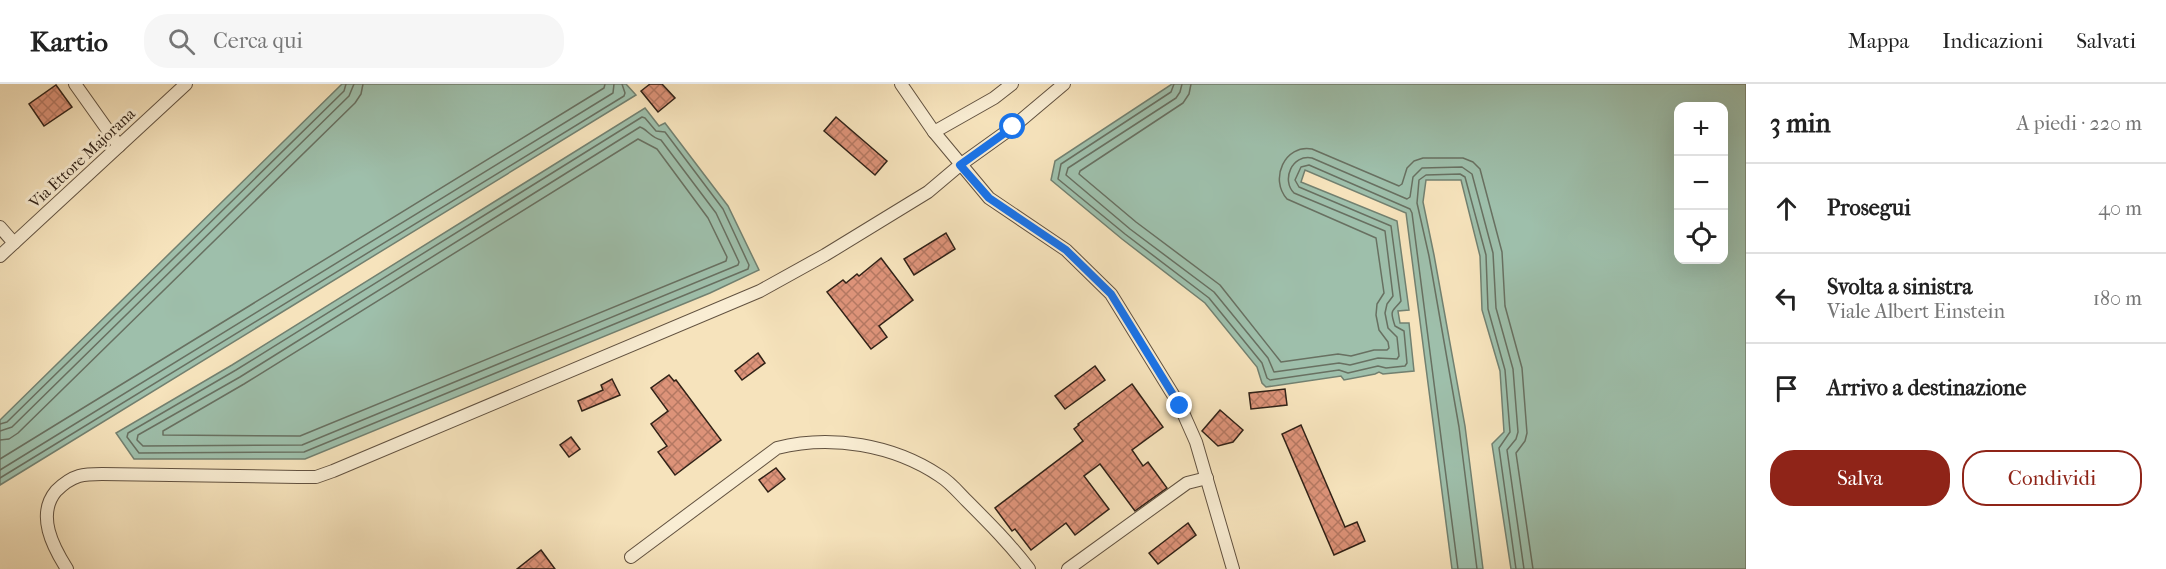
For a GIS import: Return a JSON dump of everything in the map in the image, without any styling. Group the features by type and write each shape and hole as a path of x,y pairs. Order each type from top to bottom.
{"street":[{"path":"75,84 118,146"},
{"name":"Via Ettore Majorana","path":"0,256 186,84"},
{"path":"901,84 934,132 989,198 1066,250 1111,294 1180,406 1196,442 1233,569"},
{"path":"934,132 994,98 1012,84"},
{"path":"67,569 55,550 46,514 53,495 65,482 79,476 102,474 316,477 333,471 760,291 825,255 928,192 960,165 1013,127 1064,84"},
{"path":"0,227 14,243"},
{"path":"631,558 777,447 795,443 830,442 879,448 915,461 943,477 1010,543 1029,569"},
{"path":"1068,569 1186,483 1207,478"}],"water":[{"path":"342,84 626,84 636,95 0,485 0,420"},
{"path":"1172,84 1746,84 1746,569 1511,569 1492,444 1504,432 1500,371 1482,310 1480,256 1461,180 1426,180 1423,202 1465,426 1483,569 1452,569 1406,213 1305,170 1301,182 1397,221 1409,310 1398,311 1400,323 1409,323 1414,371 1383,374 1379,372 1344,380 1341,376 1266,387 1262,383 1257,367 1205,303 1051,180 1055,161"},
{"path":"645,108 659,126 665,123 728,206 759,270 710,293 305,459 134,459 116,433 232,365"}],"building":[{"path":"650,84 662,84 675,98 658,112 641,91"},
{"path":"56,85 72,107 44,126 29,104"},
{"path":"836,117 887,161 875,175 824,131"},
{"path":"946,233 955,249 914,275 904,259"},
{"path":"881,258 913,300 879,326 887,337 871,349 827,292 843,280 846,283 857,274 859,276"},
{"path":"758,353 765,363 742,380 735,371"},
{"path":"1095,366 1105,380 1065,409 1055,396"},
{"path":"669,375 674,381 676,380 721,440 675,475 658,452 667,446 651,424 668,411 651,388"},
{"path":"612,379 620,395 582,411 578,401 603,390 601,385"},
{"path":"1132,384 1163,427 1132,450 1143,466 1148,462 1167,488 1135,511 1100,464 1084,476 1109,509 1075,535 1066,523 1031,550 1015,529 1012,531 995,508 1083,441 1074,429 1078,424"},
{"path":"1285,389 1287,405 1251,409 1249,393"},
{"path":"1220,410 1243,430 1233,442 1218,446 1202,431"},
{"path":"1301,425 1345,527 1357,522 1365,541 1334,555 1282,434"},
{"path":"571,437 580,449 569,457 560,445"},
{"path":"776,468 785,479 768,492 759,480"},
{"path":"1188,523 1196,535 1158,564 1149,553"},
{"path":"541,550 555,569 517,569"}],"route":[{"path":"1013,127 960,165 989,198 1066,250 1111,294 1180,406"}]}
